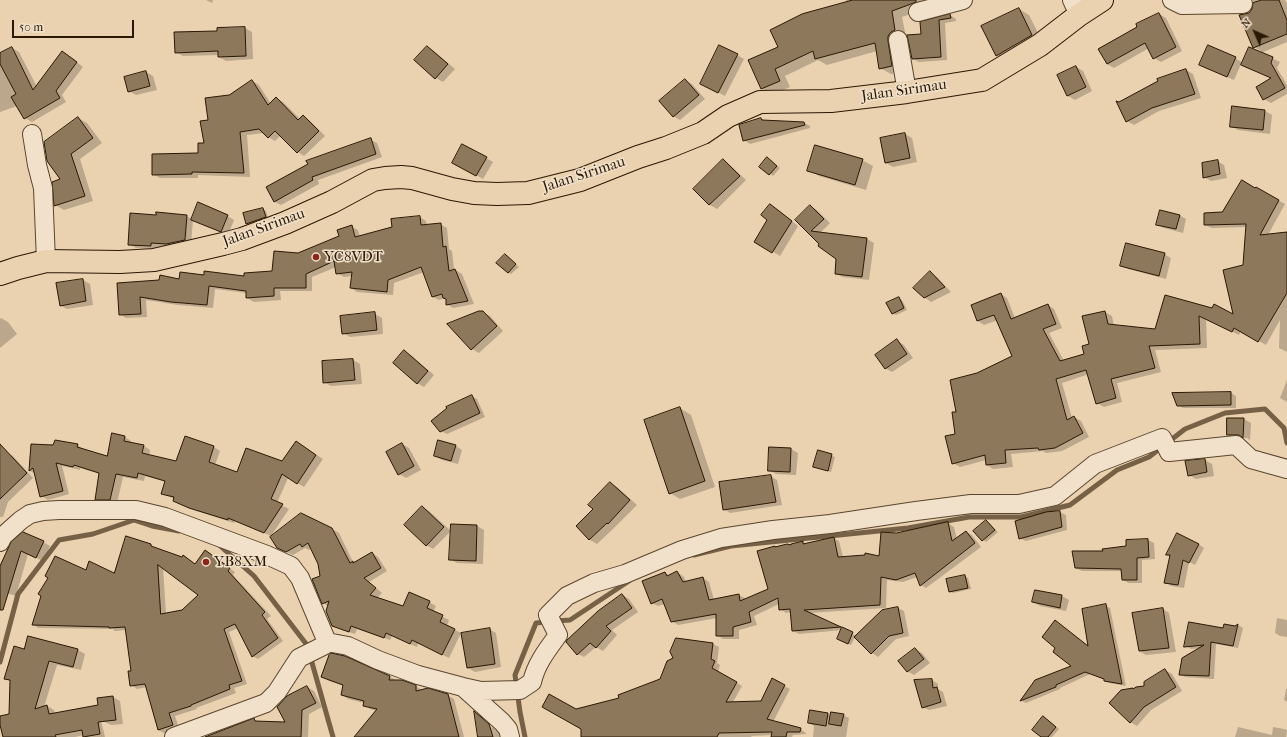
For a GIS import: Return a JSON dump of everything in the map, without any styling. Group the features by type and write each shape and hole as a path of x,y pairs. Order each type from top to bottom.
{"main road":[{"name":"Jalan Sirimau","path":"0,274 46,261 120,262 154,260 223,244 242,239 285,223 332,202 373,180 386,178 401,176 474,193 528,193 580,180 638,157 666,148 703,133 728,116 760,102 831,101 907,92 982,80 1040,45 1076,7 1102,0"}],"street":[{"path":"918,12 963,0"},
{"path":"1172,0 1182,5 1243,4"},
{"path":"898,40 907,92"},
{"path":"32,134 43,188 46,261"},
{"path":"174,737 266,703 277,692 299,658 326,644 348,646 378,660 418,675 463,687 481,690 520,690 532,682 534,672 558,635 548,615 567,596 594,583 625,574 682,550 721,538 773,530 830,524 916,510 971,504 1019,504 1055,496 1095,464 1165,445 1236,445 1251,459 1287,469"},
{"path":"0,542 3,536 21,520 30,514 43,511 136,510 165,517 267,555 291,566 300,578 326,644"},
{"path":"463,687 502,722 508,729 510,737"}],"building":[{"path":"853,0 916,0 916,2 892,11 895,30 888,36 888,41 892,66 879,69 875,43 815,59 813,51 775,69 780,81 761,89 748,60 778,47 770,30 802,14"},
{"path":"1262,0 1279,0 1287,20 1287,34 1253,48 1239,15 1249,13 1252,9 1253,3"},
{"path":"1019,8 1032,35 996,56 981,26"},
{"path":"1159,13 1176,47 1153,59 1145,43 1107,64 1098,49 1137,27 1136,24"},
{"path":"950,14 951,18 939,20 941,57 912,59 907,35 921,34 920,22"},
{"path":"245,27 246,56 218,57 218,51 175,53 174,32 217,31 217,28"},
{"path":"719,45 738,54 718,93 700,84"},
{"path":"1208,45 1236,57 1227,77 1199,65"},
{"path":"427,46 448,64 435,79 414,60"},
{"path":"12,47 33,90 62,51 77,62 56,91 60,98 24,119 11,97 16,94 0,64 0,53"},
{"path":"1249,47 1273,57 1271,63 1285,88 1263,100 1256,87 1271,78 1241,65"},
{"path":"1076,66 1086,87 1067,96 1057,75"},
{"path":"1186,69 1195,94 1152,108 1126,122 1116,101 1119,102 1158,81 1157,79"},
{"path":"146,71 150,86 128,92 124,77"},
{"path":"685,79 699,95 673,117 659,101"},
{"path":"252,80 268,105 276,97 298,120 303,115 319,131 297,153 275,131 268,138 259,129 240,132 244,173 192,172 192,174 152,175 152,154 198,153 198,143 204,143 200,121 208,120 205,98 229,95"},
{"path":"1232,106 1265,110 1263,130 1230,127"},
{"path":"78,117 93,138 71,154 85,196 54,206 52,182 60,179 47,161 44,142"},
{"path":"761,118 762,120 804,122 805,125 743,141 739,125"},
{"path":"905,133 910,158 885,163 880,138"},
{"path":"371,138 376,154 312,177 313,180 274,202 266,187 308,164 306,161"},
{"path":"462,144 487,157 476,176 452,163"},
{"path":"815,145 863,159 855,185 807,171"},
{"path":"767,157 777,166 769,175 759,167"},
{"path":"723,159 740,176 709,205 693,189"},
{"path":"1218,160 1220,174 1203,178 1202,163"},
{"path":"1242,180 1279,200 1260,235 1287,232 1287,293 1258,342 1234,328 1232,332 1199,316 1200,344 1149,346 1155,368 1111,379 1116,398 1096,404 1086,370 1056,379 1067,420 1074,416 1083,433 1055,448 1039,450 1038,448 1005,450 1006,463 986,465 985,455 952,464 945,436 955,434 952,412 956,412 950,380 977,373 1012,356 994,315 977,321 971,305 1001,293 1011,319 1048,304 1056,324 1043,329 1060,361 1084,354 1082,346 1089,344 1082,316 1105,311 1108,324 1155,329 1165,295 1212,308 1214,304 1233,314 1223,270 1243,265 1246,224 1204,225 1204,213 1222,212"},
{"path":"198,202 228,215 221,232 191,220"},
{"path":"770,204 792,221 772,253 754,242 767,220 761,215"},
{"path":"810,205 824,219 811,231 867,238 862,277 835,274 836,259 818,246 819,244 795,220"},
{"path":"263,208 266,217 246,224 243,213"},
{"path":"1160,210 1180,215 1176,229 1156,225"},
{"path":"156,212 187,215 185,240 166,244 151,243 151,246 128,245 130,213 156,215"},
{"path":"420,216 421,225 441,223 443,247 446,246 449,271 455,269 468,301 446,305 446,299 443,298 442,294 432,297 421,267 388,280 387,292 350,288 352,272 336,274 334,261 306,274 306,288 274,288 274,296 246,298 246,291 209,286 207,305 171,302 140,297 141,314 119,315 117,283 159,280 160,275 179,279 180,272 204,275 204,271 244,276 244,273 272,271 274,251 298,253 339,236 337,230 352,225 355,237 392,227 391,219"},
{"path":"1126,243 1165,253 1159,276 1120,266"},
{"path":"505,254 516,264 508,273 496,263"},
{"path":"930,271 945,287 924,298 913,288"},
{"path":"83,279 86,301 60,306 56,283"},
{"path":"899,297 904,308 892,314 886,303"},
{"path":"479,311 483,311 497,326 471,350 447,324"},
{"path":"375,312 377,330 342,334 340,316"},
{"path":"897,339 907,354 885,369 875,355"},
{"path":"404,350 428,371 417,384 393,363"},
{"path":"353,359 355,380 323,383 322,361"},
{"path":"1231,392 1231,405 1177,406 1172,393"},
{"path":"472,395 480,413 440,432 431,421 447,408 446,407"},
{"path":"680,407 705,481 669,494 644,420"},
{"path":"1227,418 1244,418 1243,438 1239,435 1227,435"},
{"path":"112,433 125,436 124,441 144,445 142,453 176,461 185,436 214,446 209,462 237,472 246,448 282,461 296,441 316,455 297,484 282,474 271,499 283,504 264,533 228,518 228,520 189,508 173,501 174,497 161,494 165,481 138,473 137,478 116,474 110,500 95,500 99,473 74,465 73,467 56,463 63,491 40,497 33,468 29,471 31,444 53,445 55,440 78,444 77,447 107,456"},
{"path":"438,440 456,445 451,461 434,456"},
{"path":"402,443 414,466 398,475 386,452"},
{"path":"0,444 27,473 0,499"},
{"path":"769,447 791,448 790,472 768,471"},
{"path":"818,450 832,454 828,471 813,467"},
{"path":"1205,459 1207,472 1188,476 1185,461"},
{"path":"771,475 776,502 723,510 719,482"},
{"path":"610,482 630,500 608,524 607,523 589,540 576,526 593,509 588,505"},
{"path":"422,506 444,527 426,546 404,525"},
{"path":"1060,511 1062,527 1019,539 1015,521 1046,512"},
{"path":"301,513 332,528 350,563 353,561 353,563 372,552 381,568 364,578 376,588 370,595 403,606 409,592 430,601 427,608 443,615 440,622 455,629 442,655 412,640 410,644 386,633 384,638 351,626 349,632 332,626 326,611 329,601 322,604 312,579 320,576 318,564 308,543 302,547 300,544 286,552 277,548 270,537"},
{"path":"986,520 995,530 982,541 973,531"},
{"path":"948,522 952,541 966,531 975,543 920,586 915,573 896,580 881,577 880,605 804,610 841,627 792,631 790,609 779,610 778,598 749,612 751,622 733,627 733,636 716,636 716,614 671,622 662,599 651,604 642,581 665,572 667,576 677,571 683,582 703,577 709,600 739,594 740,601 768,589 757,551 775,546 787,544 791,545 803,541 803,544 834,537 838,557 865,555 865,553 879,556 881,532 896,533"},
{"path":"451,524 477,525 476,561 449,560"},
{"path":"23,532 44,541 36,558 21,551 3,610 0,610 0,566 11,542"},
{"path":"1177,533 1199,544 1189,563 1183,560 1178,585 1164,583 1170,555 1166,555"},
{"path":"126,536 151,544 151,546 182,557 183,555 195,564 205,550 230,568 228,571 265,612 262,615 278,638 252,657 235,624 224,629 242,681 229,685 230,689 191,706 169,713 173,725 158,730 145,684 130,686 128,671 131,671 125,627 109,628 32,625 41,596 38,594 48,578 45,576 55,556 86,570 89,561 114,573","holes":["158,565 198,595 182,610 161,614"]},
{"path":"1148,539 1149,557 1137,558 1137,580 1122,580 1121,569 1075,568 1072,551 1103,551 1102,549 1126,546 1126,540"},
{"path":"965,575 968,588 949,592 946,579"},
{"path":"1035,590 1062,595 1060,608 1032,602"},
{"path":"622,594 632,608 606,626 611,631 596,648 590,643 577,655 566,642 567,640 598,611"},
{"path":"1106,604 1122,684 1104,681 1104,679 1085,672 1056,685 1056,687 1020,701 1035,680 1071,666 1053,652 1055,648 1042,637 1055,620 1088,646 1082,609"},
{"path":"898,607 903,633 889,636 871,654 854,637 882,610"},
{"path":"1163,608 1169,648 1139,651 1132,613"},
{"path":"1189,622 1223,628 1224,624 1235,626 1238,624 1233,646 1211,642 1209,676 1179,675 1182,658 1204,645 1184,647"},
{"path":"842,627 853,632 848,644 837,639"},
{"path":"490,628 495,664 467,668 461,633"},
{"path":"28,636 78,649 73,667 49,661 35,709 47,705 49,714 98,705 97,698 113,696 116,720 98,722 100,734 83,737 82,730 55,735 56,737 3,737 0,725 0,716 9,714 10,680 4,679 14,646 24,649"},
{"path":"676,638 713,643 711,659 715,661 712,668 737,682 726,702 761,701 772,678 785,685 767,719 801,728 800,732 787,732 786,737 771,737 772,732 719,733 717,737 581,737 581,729 542,707 549,694 576,709 619,698 618,695 660,679 667,661 673,658 670,652"},
{"path":"915,648 924,659 907,672 898,661"},
{"path":"331,653 345,656 390,676 389,680 402,680 416,685 416,691 428,688 448,694 459,737 354,737 377,709 363,706 364,701 341,695 343,685 321,677"},
{"path":"1165,669 1176,687 1144,707 1130,723 1109,703 1121,690 1144,686 1144,682"},
{"path":"932,679 933,688 937,687 941,702 922,708 914,680"},
{"path":"307,686 316,703 302,710 301,737 205,737 254,718 255,721 285,722 277,707 287,696"},
{"path":"810,710 828,713 826,726 808,723"},
{"path":"474,711 489,724 493,737 478,737"},
{"path":"831,712 844,714 841,726 829,724"},
{"path":"1043,716 1056,727 1048,737 1041,737 1032,730"}],"waterway":[{"path":"694,555 731,546 908,528 969,517 1021,517 1070,505 1117,470 1149,457 1185,429 1225,413 1265,409 1284,428 1287,443"},
{"path":"0,662 18,594 59,540 93,534 134,520 152,526 179,531"},
{"path":"218,544 254,576 307,645 333,737"},
{"path":"555,621 570,620 629,581"},
{"path":"525,737 515,675 536,623 547,622"}],"place":[{"name":"YC8VDT","path":"316,257"},
{"name":"YB8XM","path":"206,562"}]}
